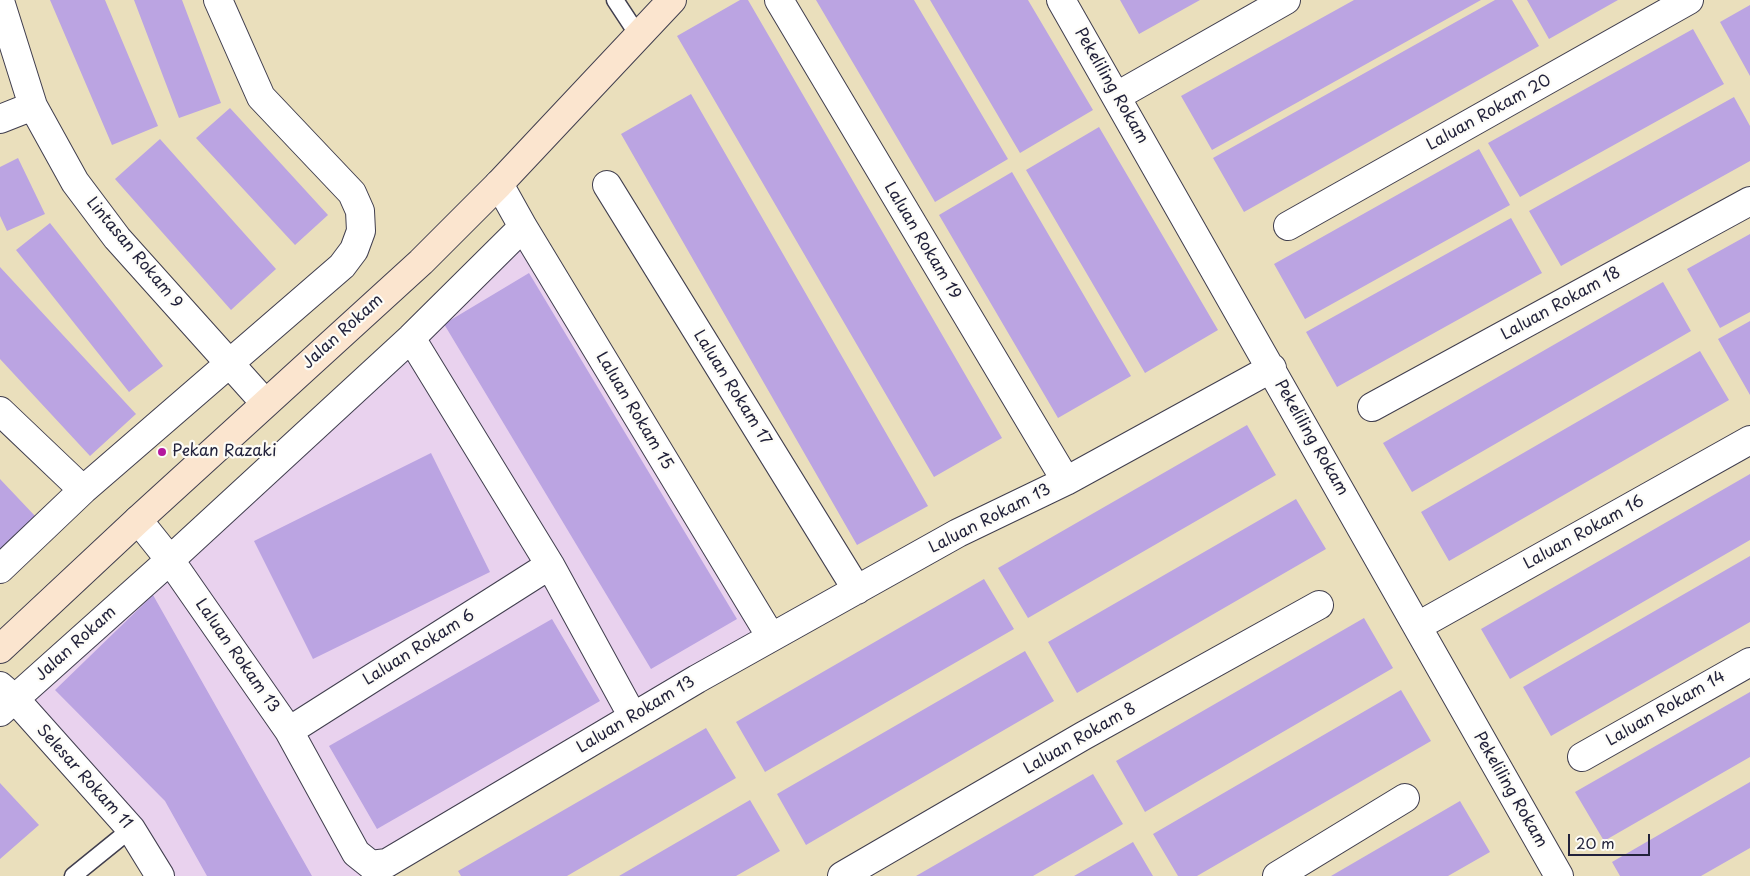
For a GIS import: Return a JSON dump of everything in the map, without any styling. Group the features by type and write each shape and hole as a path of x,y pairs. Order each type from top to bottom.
{"main road":[{"name":"Jalan Rokam","path":"0,649 265,403 421,262 499,184 672,0"}],"street":[{"path":"0,569 83,490 342,266 354,250 361,231 360,211 352,193 261,97 218,0"},
{"name":"Laluan Rokam 19","path":"779,0 785,14 1066,481"},
{"name":"Pekeliling Rokam","path":"1061,0 1272,368 1559,876"},
{"path":"1117,96 1286,0"},
{"name":"Laluan Rokam 20","path":"1288,226 1689,0"},
{"name":"Lintasan Rokam 9","path":"0,1 34,106 75,182 117,238 265,403"},
{"path":"0,119 34,106"},
{"name":"Laluan Rokam 15","path":"499,184 523,227 771,637"},
{"name":"Laluan Rokam 17","path":"607,185 857,590"},
{"name":"Laluan Rokam 18","path":"1372,407 1750,200"},
{"name":"Jalan Rokam","path":"5,699 170,560 410,338 523,227"},
{"path":"410,338 550,566 633,717"},
{"name":"Laluan Rokam 13","path":"138,520 170,560 289,731 356,853 368,871 387,862 771,637 958,534 1066,481 1272,368"},
{"path":"0,411 83,490"},
{"name":"Laluan Rokam 16","path":"1418,626 1750,440"},
{"name":"Laluan Rokam 6","path":"289,731 550,566"},
{"name":"Laluan Rokam 8","path":"842,876 1083,736 1319,605"},
{"name":"Laluan Rokam 14","path":"1582,757 1750,662"},
{"name":"Selesar Rokam 11","path":"5,699 131,829 160,876"},
{"path":"1277,876 1405,798"}],"lane":[{"path":"615,0 638,36"},
{"path":"73,876 131,829"}],"shaded area":[{"path":"523,225 775,636 368,876 148,876 12,698"}],"building":[{"path":"50,0 105,0 158,126 112,145"},
{"path":"134,0 182,0 221,103 179,118"},
{"path":"740,0 748,0 1002,438 934,477 677,36"},
{"path":"816,0 914,0 1008,159 935,202"},
{"path":"930,0 1028,0 1093,110 1020,153"},
{"path":"1120,0 1200,0 1139,34"},
{"path":"1354,0 1481,0 1212,150 1181,96"},
{"path":"1495,0 1512,0 1539,46 1244,212 1213,158"},
{"path":"1527,0 1618,0 1549,39"},
{"path":"1750,5 1750,76 1720,22"},
{"path":"1693,29 1724,84 1520,197 1488,143"},
{"path":"691,94 928,506 857,545 621,134"},
{"path":"1734,97 1750,126 1750,161 1561,266 1529,211"},
{"path":"230,108 328,215 295,245 196,138"},
{"path":"1099,127 1218,330 1145,373 1026,170"},
{"path":"160,139 276,269 231,310 115,179"},
{"path":"1479,149 1510,205 1305,319 1274,264"},
{"path":"18,158 45,214 7,231 0,216 0,167"},
{"path":"1012,172 1131,376 1058,418 939,215"},
{"path":"1511,218 1542,273 1337,387 1306,332"},
{"path":"50,223 163,366 129,392 16,250"},
{"path":"1750,234 1750,312 1720,328 1687,269"},
{"path":"0,267 136,414 90,456 0,359"},
{"path":"529,273 737,619 651,669 444,324"},
{"path":"1663,282 1691,331 1412,492 1383,443"},
{"path":"1750,321 1750,395 1718,339"},
{"path":"1700,351 1729,400 1449,561 1421,512"},
{"path":"1247,425 1276,475 1028,618 998,568"},
{"path":"431,453 490,572 313,659 254,541"},
{"path":"1750,474 1750,540 1510,679 1481,629"},
{"path":"0,479 36,517 0,550"},
{"path":"1296,499 1326,549 1077,693 1048,642"},
{"path":"1750,556 1750,622 1551,736 1523,687"},
{"path":"984,579 1014,629 765,772 736,722"},
{"path":"153,595 312,876 207,876 165,801 55,690"},
{"path":"1364,618 1393,668 1145,812 1116,761"},
{"path":"552,619 600,701 377,829 329,746"},
{"path":"1025,651 1054,701 806,845 777,794"},
{"path":"1401,690 1431,741 1197,876 1178,876 1153,834"},
{"path":"1750,692 1750,757 1604,841 1575,792"},
{"path":"706,728 736,778 567,876 461,876 458,871"},
{"path":"1093,774 1123,824 1033,876 916,876"},
{"path":"1750,782 1750,848 1701,876 1620,876 1612,862"},
{"path":"0,783 39,825 0,859"},
{"path":"750,800 780,851 736,876 619,876"},
{"path":"1460,801 1490,852 1448,876 1331,876"},
{"path":"1133,842 1153,876 1074,876"}],"place":[{"name":"Pekan Razaki","path":"162,452"}]}
